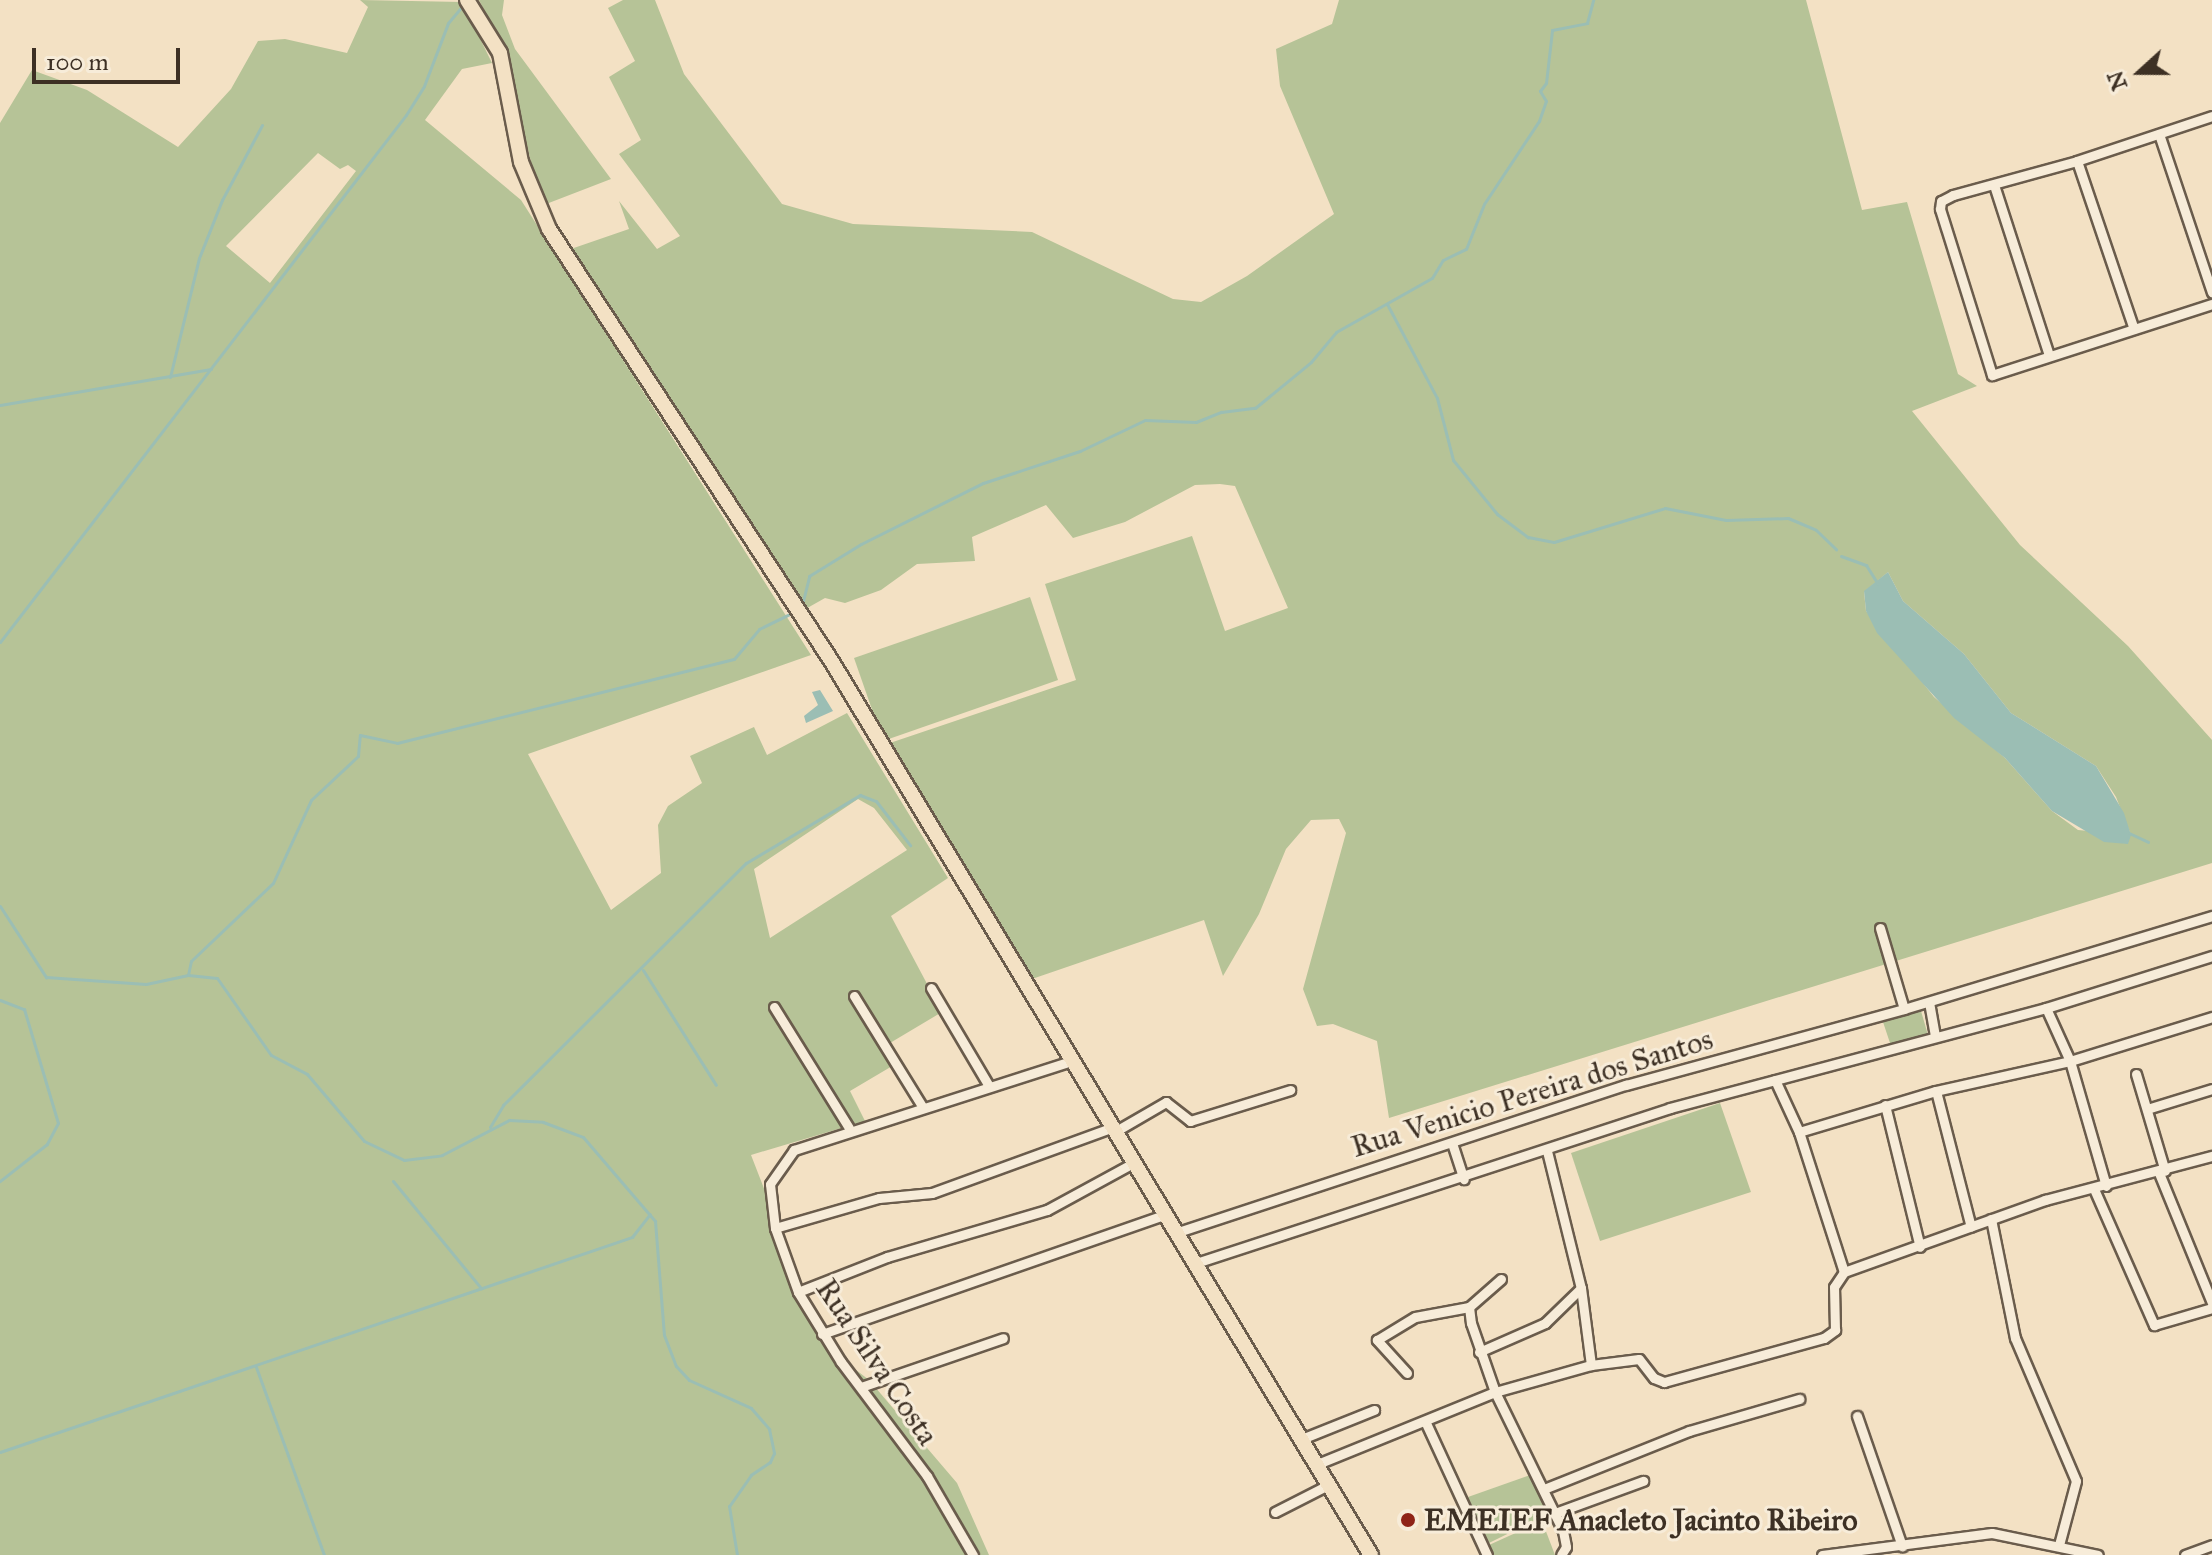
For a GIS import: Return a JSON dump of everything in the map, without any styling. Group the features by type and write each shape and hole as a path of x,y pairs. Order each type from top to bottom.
{"main road":[{"path":"467,0 500,53 521,162 549,229 832,662 1371,1555"}],"street":[{"path":"2212,116 2077,161 1941,201 1954,262 1992,375 2212,304"},
{"path":"2159,134 2212,292"},
{"path":"2077,161 2134,329"},
{"path":"1994,185 2049,355"},
{"name":"Rua Venicio Pereira dos Santos","path":"1178,1232 1626,1085 1929,1002 2212,916"},
{"path":"1880,928 1904,1009"},
{"path":"1196,1263 1464,1179 1670,1108 2046,1008 2212,956"},
{"path":"931,988 989,1086"},
{"path":"854,996 922,1106"},
{"path":"1929,1002 1935,1036"},
{"path":"774,1007 849,1128"},
{"path":"2046,1008 2070,1061 2106,1186"},
{"path":"1799,1132 1936,1091 2070,1061 2212,1017"},
{"name":"Rua Silva Costa","path":"973,1555 927,1476 822,1334 798,1292 775,1228 770,1184 783,1158 849,1128 1072,1061"},
{"path":"2094,1189 2154,1325 2212,1306 2162,1172 2136,1074"},
{"path":"1775,1080 1799,1132 1844,1272"},
{"path":"2147,1109 2212,1089"},
{"path":"775,1228 867,1201 932,1193 1115,1129 1166,1102 1190,1121 1290,1090"},
{"path":"1936,1091 1971,1227"},
{"path":"1885,1105 1920,1247"},
{"path":"1452,1143 1464,1179"},
{"path":"1547,1151 1581,1288 1591,1365"},
{"path":"1315,1465 1495,1392 1591,1365 1639,1359 1654,1378 1664,1382 1824,1338 1835,1330 1834,1287 1844,1272 1991,1219 2212,1156"},
{"path":"798,1292 887,1257 1047,1210 1135,1162"},
{"path":"822,1334 1167,1214"},
{"path":"1991,1219 2015,1338 2073,1469 2074,1492 2059,1545"},
{"path":"1407,1373 1377,1340 1415,1317 1469,1307 1501,1279"},
{"path":"1479,1352 1545,1323 1581,1288"},
{"path":"1469,1307 1479,1352 1495,1392 1555,1513 1564,1551"},
{"path":"861,1387 1003,1338"},
{"path":"1544,1489 1689,1431 1799,1399"},
{"path":"1299,1440 1374,1410"},
{"path":"1857,1416 1905,1546 1915,1555"},
{"path":"1425,1421 1487,1555"},
{"path":"1555,1513 1643,1481"},
{"path":"1275,1512 1328,1485"},
{"path":"1822,1555 1992,1533 2098,1555"},
{"path":"2185,1555 2212,1545"}],"green space":[{"path":"360,0 462,2 492,63 462,69 425,120 521,200 811,655 528,754 611,910 661,873 658,825 668,806 702,783 690,756 754,727 767,755 847,713 948,878 891,916 942,1012 890,1043 899,1062 850,1091 865,1121 751,1155 825,1346 869,1380 957,1483 989,1555 0,1555 0,123 32,70 87,90 178,147 231,89 258,41 285,39 347,53 368,7","holes":["318,153 340,169 348,165 356,171 270,283 226,246","858,799 874,808 907,850 770,938 754,869"]},
{"path":"479,0 504,0 502,15 515,49 611,179 541,206 506,54"},
{"path":"623,0 655,0 684,74 782,204 853,224 1032,232 1173,299 1201,302 1247,276 1334,214 1280,86 1276,49 1332,24 1339,0 1806,0 1862,210 1907,202 1958,374 1977,386 1912,411 2020,545 2128,646 2212,740 2212,863 1389,1118 1377,1041 1333,1024 1317,1026 1303,989 1346,833 1339,819 1311,820 1286,849 1259,914 1223,976 1204,920 1029,980 884,745 1076,680 1045,584 1192,536 1225,631 1288,608 1235,486 1220,484 1195,485 1125,522 1073,538 1046,505 972,537 975,561 917,564 881,590 845,603 825,598 802,611 568,250 629,229 619,201 657,249 680,236 619,154 641,140 609,77 635,61 608,8","holes":["1888,572 1903,601 1964,654 2011,713 2096,766 2116,797 2131,835 2078,830 2052,811 2005,758 1934,697 1866,611 1864,592"]},
{"path":"1030,597 1058,680 883,741 854,658"},
{"path":"1921,1011 1928,1035 1891,1046 1883,1022"},
{"path":"1720,1103 1751,1192 1600,1241 1571,1153"},
{"path":"1530,1475 1546,1509 1542,1517 1489,1543 1468,1497"},
{"path":"1542,1521 1555,1555 1493,1555 1489,1545"}],"water":[{"path":"1888,572 1903,601 1964,654 2011,713 2096,766 2124,813 2131,835 2128,844 2104,842 2052,811 2005,758 1954,718 1877,633 1866,611 1864,591"},
{"path":"820,690 833,711 806,723 804,716 818,705 812,692"}],"waterway":[{"path":"802,605 809,576 861,544 983,483 1080,451 1145,420 1196,422 1221,412 1255,408 1311,362 1336,332 1432,278 1443,260 1466,249 1484,204 1539,121 1546,101 1540,91 1546,83 1552,30 1587,23 1593,0"},
{"path":"0,642 406,115 424,86 448,23 464,4"},
{"path":"170,377 199,258 222,200 262,125"},
{"path":"1387,304 1437,398 1453,460 1497,514 1528,537 1554,542 1665,508 1726,520 1788,518 1816,530 1836,549"},
{"path":"0,405 211,369"},
{"path":"1841,556 1866,565 1878,584"},
{"path":"188,975 191,961 273,883 311,800 358,756 360,735 397,743 734,659 759,629 794,612"},
{"path":"490,1127 503,1105 746,863 860,795 876,801 910,845"},
{"path":"2129,833 2148,842"},
{"path":"0,906 46,977 146,984 188,975 217,978 271,1055 307,1074 364,1141 404,1160 442,1155 509,1120 543,1122 583,1137 655,1221 664,1335 676,1366 689,1380 751,1408 769,1429 774,1453 770,1462 751,1475 729,1506 737,1555"},
{"path":"643,970 716,1085"},
{"path":"0,1000 24,1009 58,1123 47,1144 0,1181"},
{"path":"393,1181 481,1288"},
{"path":"0,1452 632,1237 650,1214"},
{"path":"256,1367 324,1555"}],"place":[{"name":"EMEIEF Anacleto Jacinto Ribeiro","path":"1408,1520"}]}
